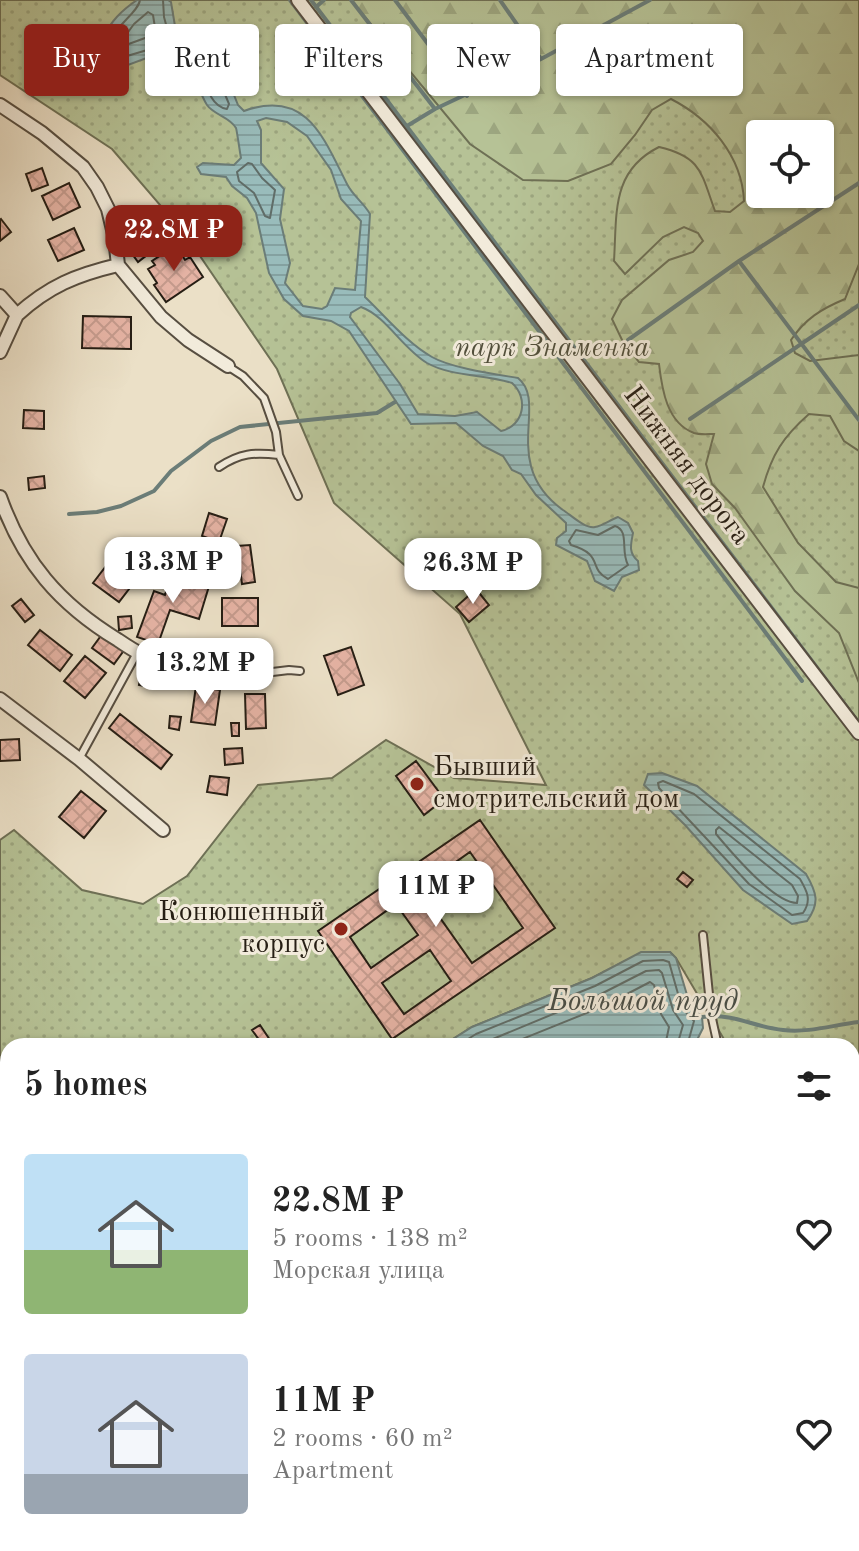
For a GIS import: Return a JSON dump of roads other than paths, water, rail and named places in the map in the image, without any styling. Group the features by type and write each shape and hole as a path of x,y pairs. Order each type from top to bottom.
{"street":[{"name":"Нижняя дорога","path":"298,0 859,733"},
{"path":"0,105 42,133 83,167 108,209 118,265 161,317 188,340 228,366"},
{"path":"0,352 17,315 38,295 65,281 118,265"},
{"path":"0,296 17,315"},
{"path":"0,497 20,543 51,589 93,625 137,653 171,667 225,675 264,673"},
{"path":"0,699 79,759 163,830"}],"lane":[{"path":"228,366 258,391 272,419 279,455 298,496"},
{"path":"219,467 240,454 279,455"},
{"path":"79,759 137,653"},
{"path":"264,673 300,671"},
{"path":"703,935 716,1038"}],"water":[{"path":"137,0 168,0 175,24 145,24 145,59 129,65 129,24 112,24"},
{"path":"234,96 244,111 283,106 298,112 310,122 330,150 349,188 370,214 365,297 405,337 432,357 461,367 518,378 526,389 529,403 529,455 533,473 544,492 587,526 598,526 618,517 628,523 633,533 631,552 638,561 639,570 622,577 614,591 595,581 587,561 556,545 557,538 566,531 566,523 536,495 521,474 512,470 503,456 483,446 456,423 411,424 349,331 331,321 303,316 284,299 269,273 256,213 247,198 226,177 201,174 197,167 203,163 234,165 241,158 236,128 207,105 203,98","holes":["266,118 287,122 307,136 331,170 341,199 361,221 355,290 335,288 327,306 322,309 303,306 285,283 290,263 280,219 284,189 261,163 261,130 257,121","361,307 370,311 427,363 447,371 512,383 522,403 522,411 515,424 501,431 477,412 455,416 418,414 400,384 350,317"]},
{"path":"662,773 697,786 806,874 816,898 807,921 792,924 743,890 644,785 648,774"},
{"name":"Большой пруд","path":"641,952 670,952 676,958 690,1005 702,1017 703,1028 698,1038 455,1038 472,1027 592,978"}],"waterway":[{"path":"290,0 802,681"},
{"path":"311,0 859,723"},
{"path":"316,7 324,0"},
{"path":"351,0 435,109 541,59 650,0"},
{"path":"395,0 427,43"},
{"path":"500,0 541,59"},
{"path":"407,126 435,109"},
{"path":"628,340 739,261 859,183"},
{"path":"739,261 859,420"},
{"path":"690,419 859,305"},
{"path":"69,514 121,506 154,491 171,471 211,441 240,427 377,413 395,402"},
{"path":"702,1017 725,1017 793,1031 859,1022"}],"place":[{"name":"Бывший смотрительский дом","path":"417,784"},
{"name":"Конюшенный корпус","path":"341,929"}],"park label":[{"name":"парк Знаменка","path":"552,349"}]}
